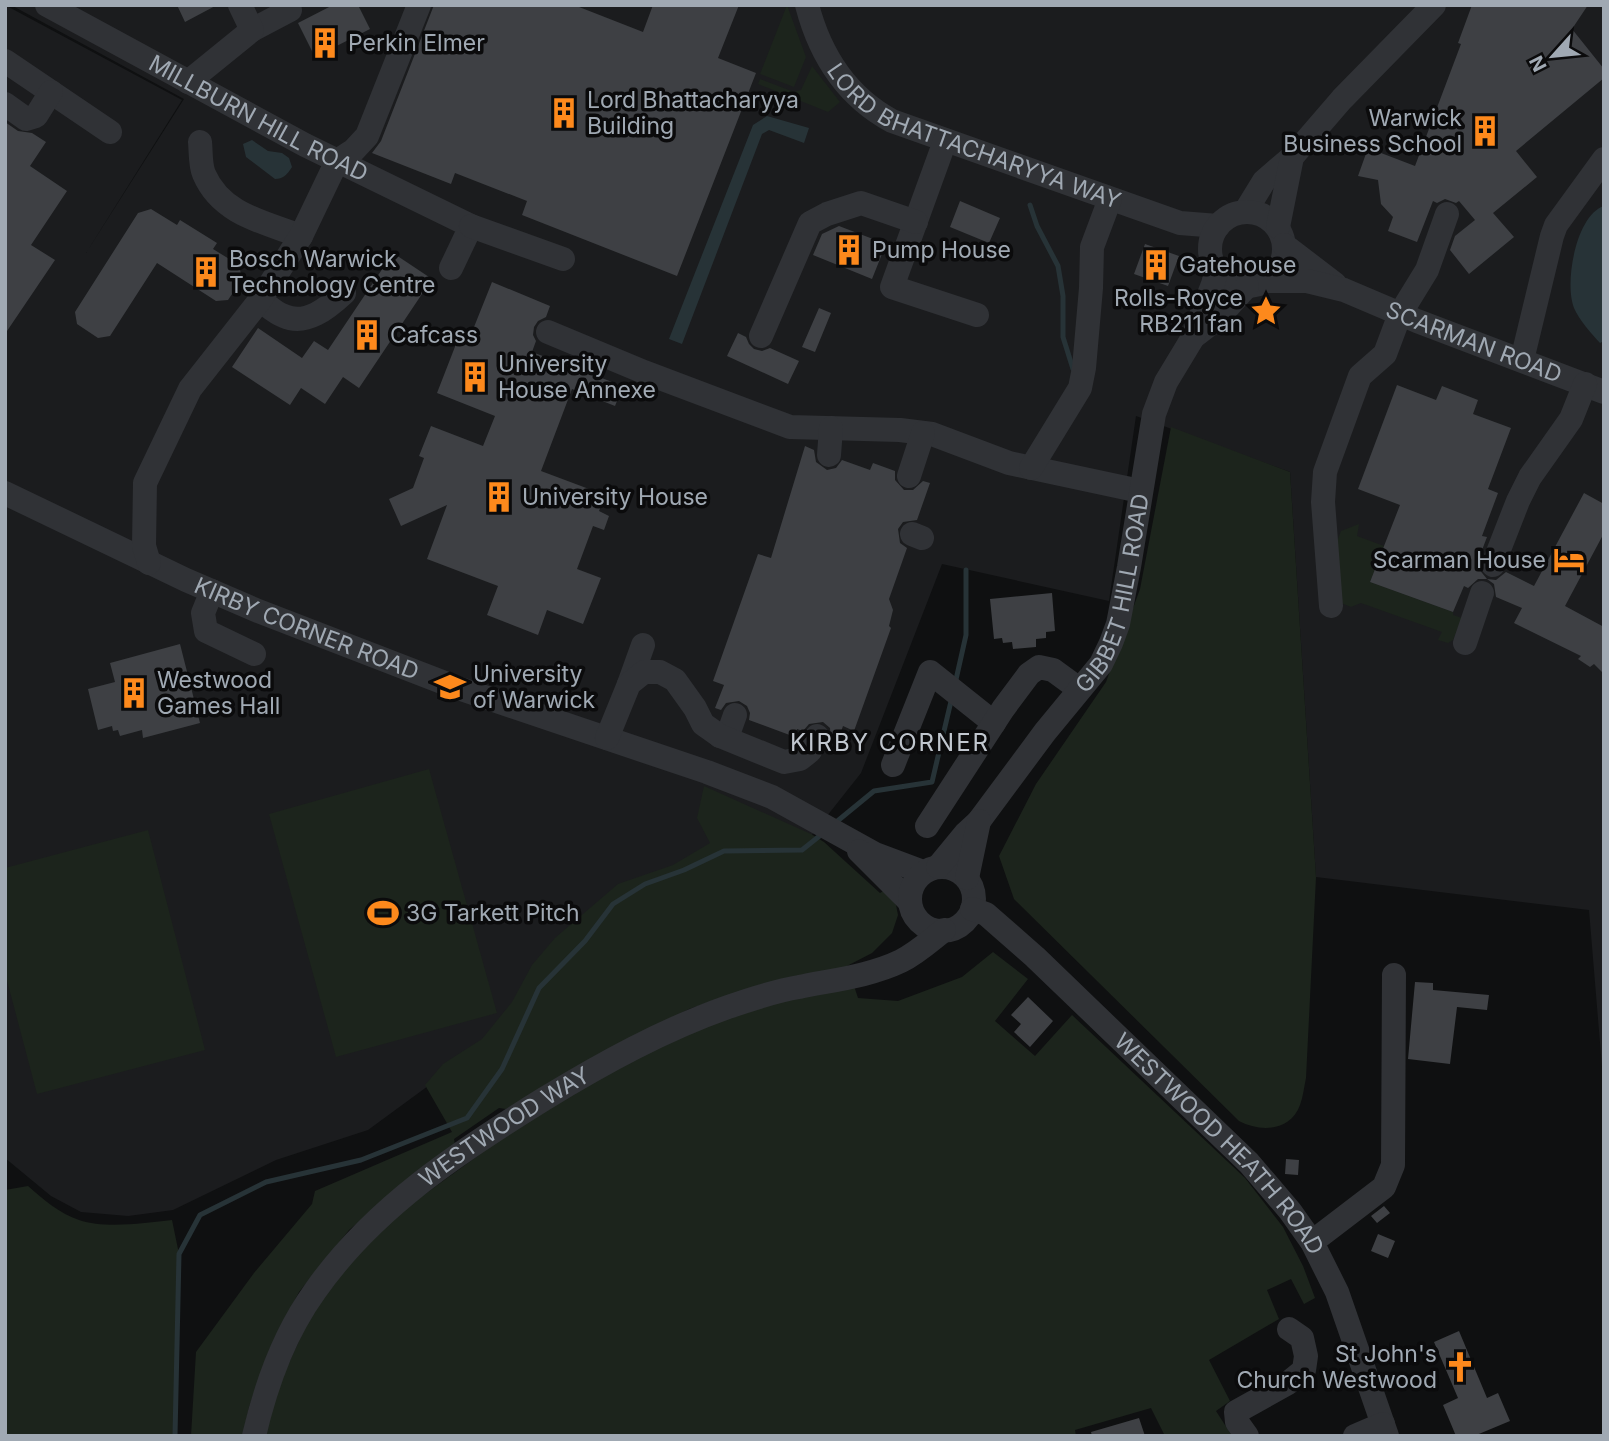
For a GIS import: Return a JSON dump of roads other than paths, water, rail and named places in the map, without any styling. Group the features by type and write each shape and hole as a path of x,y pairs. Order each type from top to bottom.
{"street":[{"name":"MILLBURN HILL ROAD","path":"47,5 346,165 471,226 563,260"},
{"path":"240,5 252,30"},
{"path":"149,563 144,547 145,483 190,389 260,300 354,150 367,136 419,5"},
{"name":"LORD BHATTACHARYYA WAY","path":"807,5 817,38 834,70 861,101 892,121 1180,223 1215,248"},
{"path":"1245,212 1264,181 1292,157 1342,99 1433,6"},
{"path":"188,82 252,30 290,10"},
{"path":"5,61 110,132"},
{"path":"5,104 26,119 36,116 51,92"},
{"path":"945,141 892,287 977,315"},
{"path":"201,142 203,172 221,201 239,214 301,236"},
{"path":"1281,236 1261,214 1245,212 1232,215 1215,248 1232,282 1257,283 1281,265 1281,236 1292,157"},
{"path":"1522,360 1556,225 1604,159"},
{"path":"1031,468 1080,388 1091,288 1092,247 1110,199"},
{"path":"761,336 810,223 827,214 861,203 916,222"},
{"path":"1331,606 1323,502 1325,472 1360,376 1385,354 1392,342 1400,314 1427,270 1447,214"},
{"path":"451,268 471,226"},
{"name":"SCARMAN ROAD","path":"1281,236 1344,290"},
{"name":"GIBBET HILL ROAD","path":"931,869 979,821 1101,664 1118,624 1154,414 1166,382 1192,339 1213,284 1215,248"},
{"name":"SCARMAN ROAD","path":"1257,283 1307,281 1344,290 1594,388"},
{"name":"GIBBET HILL ROAD","path":"1192,339 1257,283"},
{"path":"260,300 285,317 305,319 321,312 344,293"},
{"path":"548,332 644,372 727,414 771,430 790,427 831,428 932,434 1009,463 1140,491"},
{"path":"1493,565 1530,477 1594,388"},
{"path":"829,455 831,428"},
{"path":"909,476 923,433"},
{"name":"KIRBY CORNER ROAD","path":"5,493 212,591 455,687 759,792 813,818 876,855 931,869"},
{"path":"212,591 204,613 206,631 254,654"},
{"path":"1465,643 1482,593"},
{"path":"607,738 643,646"},
{"path":"685,660 685,693"},
{"path":"927,826 1024,680 1039,667 1053,670 1079,689"},
{"path":"629,684 644,672 660,671 676,680 703,724 720,736 784,762 800,759 810,751 817,736"},
{"path":"893,765 930,672 994,723"},
{"path":"720,736 730,729 735,715"},
{"name":"GIBBET HILL ROAD","path":"967,878 979,821"},
{"name":"KIRBY CORNER ROAD","path":"846,839 911,907"},
{"path":"881,968 897,955 911,930 910,892 915,880 931,869 958,871 967,878 972,888 972,909 959,926 938,931 926,927 911,907"},
{"name":"WESTWOOD HEATH ROAD","path":"972,909 986,914 1035,957 1249,1163 1290,1211 1312,1242 1337,1292 1385,1430"},
{"name":"WESTWOOD WAY","path":"254,1436 264,1396 278,1359 313,1292 360,1236 415,1187 530,1108 666,1031 744,1001 898,963 915,954 944,930"},
{"path":"1312,1242 1384,1187 1393,1165 1394,975"},
{"path":"1247,1436 1237,1422 1236,1412 1288,1383 1304,1370 1306,1356 1302,1338 1289,1329"},
{"path":"1355,1436 1385,1430"}],"waterway":[{"path":"1030,205 1037,226 1058,266 1063,296 1063,337 1073,369"},
{"path":"955,684 966,635 966,570"},
{"path":"835,823 874,791 932,782 952,697"},
{"path":"175,1436 179,1254 200,1215 266,1182 361,1160 467,1118 502,1069 539,988 585,941 613,904 645,884 684,870 724,851 802,850 822,834"}],"place":[{"name":"Perkin Elmer","path":"325,43"},
{"name":"Lord Bhattacharyya Building","path":"564,113"},
{"name":"Warwick Business School","path":"1485,131"},
{"name":"Pump House","path":"849,250"},
{"name":"Gatehouse","path":"1156,265"},
{"name":"Bosch Warwick Technology Centre","path":"206,272"},
{"name":"Rolls-Royce RB211 fan","path":"1266,311"},
{"name":"Cafcass","path":"367,335"},
{"name":"University House Annexe","path":"475,377"},
{"name":"University House","path":"499,497"},
{"name":"Scarman House","path":"1569,560"},
{"name":"University of Warwick","path":"450,687"},
{"name":"Westwood Games Hall","path":"134,693"},
{"name":"3G Tarkett Pitch","path":"383,913"},
{"name":"St John's Church Westwood","path":"1460,1367"}],"district":[{"name":"KIRBY CORNER","path":"890,742"}]}
